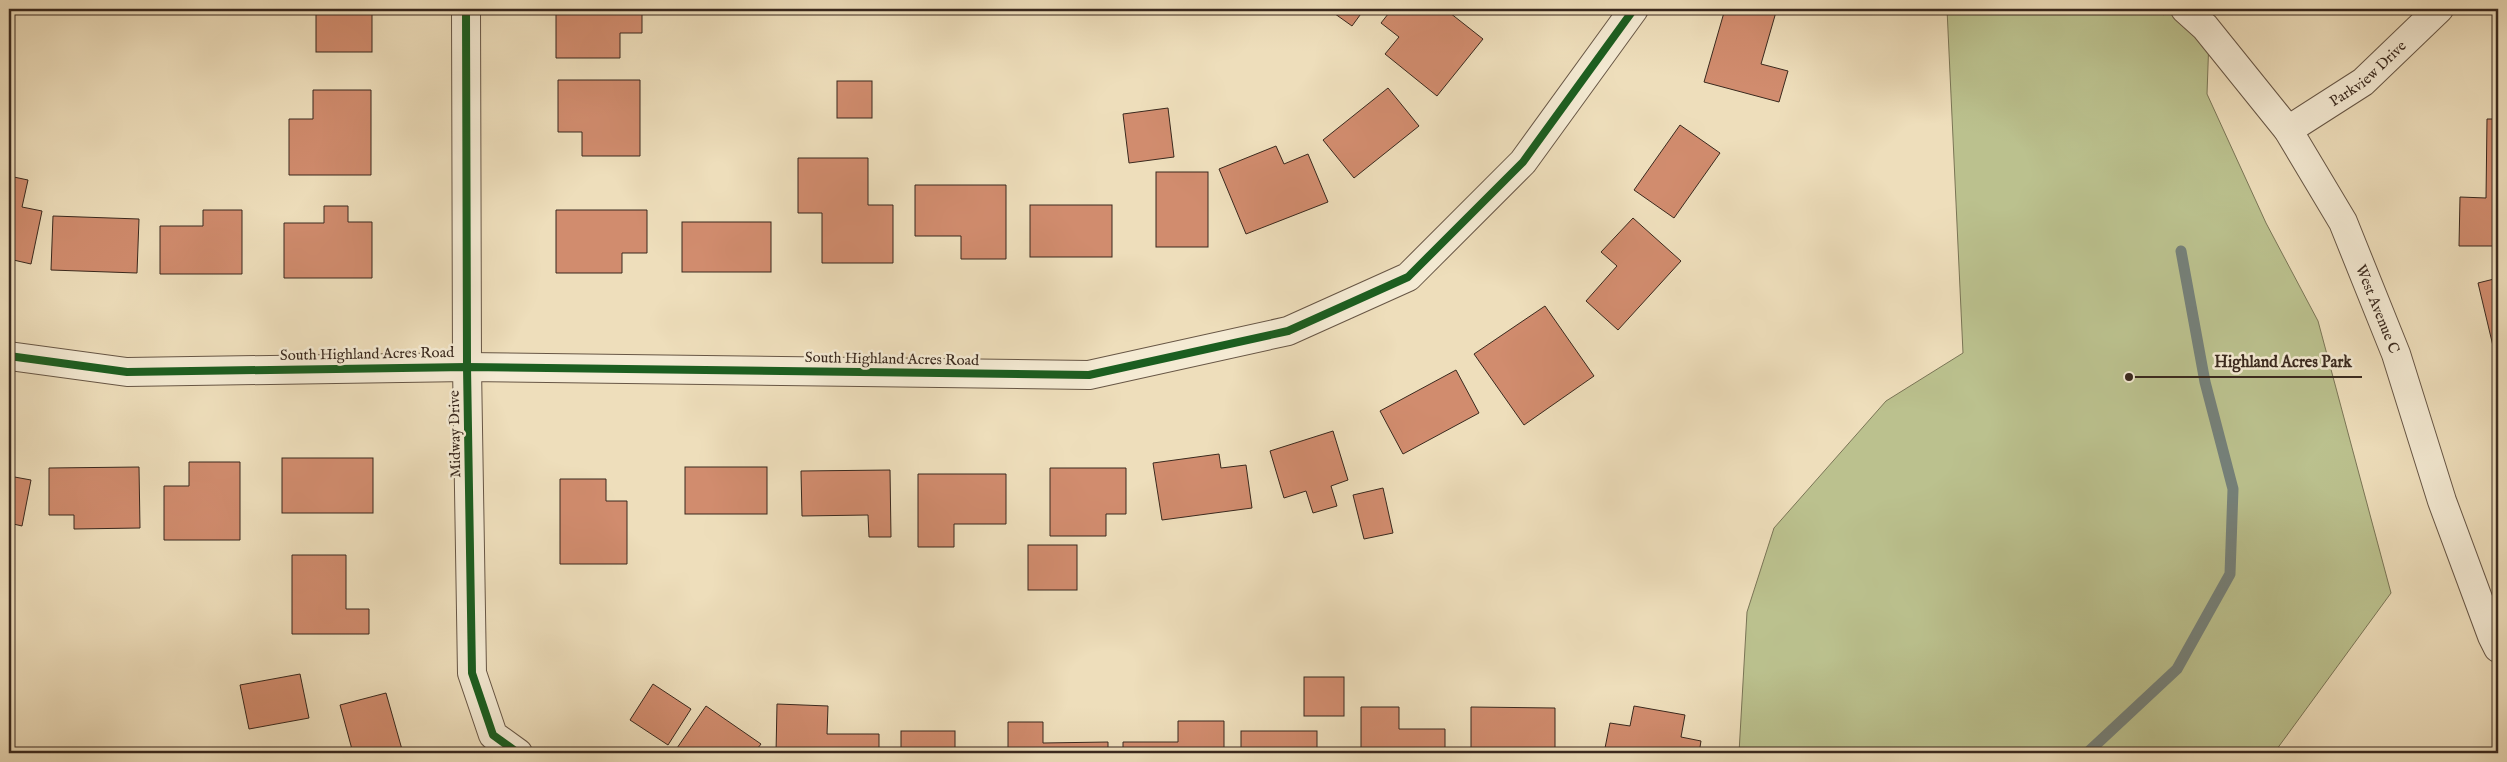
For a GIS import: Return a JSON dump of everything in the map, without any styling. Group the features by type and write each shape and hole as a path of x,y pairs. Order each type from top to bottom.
{"street":[{"name":"Midway Drive","path":"466,9 467,367 472,673 493,735 518,753"},
{"name":"South Highland Acres Road","path":"9,356 127,372 467,367 1089,375 1288,331 1408,277 1523,162 1634,9"},
{"name":"West Avenue C","path":"2185,9 2205,27 2288,130 2343,222 2396,354 2442,501 2498,648"},
{"name":"Parkview Drive","path":"2288,130 2363,82 2438,9"}],"green space":[{"path":"1947,9 2155,9 2164,15 2165,9 2210,9 2207,94 2266,223 2318,321 2391,593 2274,753 1739,753 1747,612 1774,528 1886,401 1963,353"}],"building":[{"path":"316,9 372,9 372,52 316,52"},
{"path":"556,9 642,9 642,33 620,33 620,58 556,58"},
{"path":"1332,9 1360,9 1363,11 1352,26 1331,11"},
{"path":"1392,9 1445,9 1483,39 1437,96 1385,54 1399,37 1381,23"},
{"path":"1725,9 1762,9 1776,12 1761,64 1788,71 1779,102 1704,82"},
{"path":"558,80 640,80 640,156 582,156 582,132 558,132"},
{"path":"837,81 872,81 872,118 837,118"},
{"path":"1388,88 1419,126 1354,178 1323,140"},
{"path":"313,90 371,90 371,175 289,175 289,119 313,119"},
{"path":"1168,108 1174,157 1129,163 1123,114"},
{"path":"2487,119 2498,119 2498,246 2459,246 2460,197 2486,198"},
{"path":"1680,125 1720,153 1674,218 1634,190"},
{"path":"1276,146 1284,164 1308,154 1328,202 1246,234 1219,169"},
{"path":"798,158 868,158 868,205 893,205 893,263 822,263 822,213 798,213"},
{"path":"1156,172 1208,172 1208,247 1156,247"},
{"path":"9,176 28,180 22,207 42,211 31,264 9,259"},
{"path":"915,185 1006,185 1006,259 961,259 961,236 915,236"},
{"path":"1030,205 1112,205 1112,257 1030,257"},
{"path":"324,206 348,206 348,222 372,222 372,278 284,278 284,223 324,223"},
{"path":"203,210 242,210 242,274 160,274 160,226 203,226"},
{"path":"556,210 647,210 647,253 622,253 622,273 556,273"},
{"path":"53,216 139,219 137,273 51,270"},
{"path":"1633,218 1681,261 1618,330 1586,301 1617,266 1601,252"},
{"path":"682,222 771,222 771,272 682,272"},
{"path":"2498,278 2498,367 2478,283"},
{"path":"1545,306 1594,376 1524,425 1474,354"},
{"path":"1456,370 1479,413 1403,454 1380,411"},
{"path":"1333,431 1348,480 1331,486 1337,506 1313,513 1306,491 1284,498 1270,451"},
{"path":"1219,454 1221,468 1246,465 1252,508 1162,520 1153,463"},
{"path":"282,458 373,458 373,513 282,513"},
{"path":"189,462 240,462 240,540 164,540 164,486 189,486"},
{"path":"139,467 140,528 74,529 74,515 49,515 49,468"},
{"path":"685,467 767,467 767,514 685,514"},
{"path":"1050,468 1126,468 1126,514 1106,514 1106,536 1050,536"},
{"path":"890,470 891,537 869,537 868,515 802,516 801,471"},
{"path":"918,474 1006,474 1006,524 954,524 954,547 918,547"},
{"path":"9,476 31,480 22,526 9,523"},
{"path":"560,479 606,479 606,501 627,501 627,564 560,564"},
{"path":"1383,488 1393,533 1364,539 1353,495"},
{"path":"1028,545 1077,545 1077,590 1028,590"},
{"path":"292,555 346,555 346,609 369,609 369,634 292,634"},
{"path":"300,674 309,718 249,729 240,685"},
{"path":"1304,677 1344,677 1344,716 1304,716"},
{"path":"653,684 691,709 668,745 630,720"},
{"path":"386,693 403,753 353,753 340,705"},
{"path":"777,704 828,706 827,734 879,734 879,753 776,753"},
{"path":"706,706 761,744 754,753 684,753 677,748"},
{"path":"1634,706 1685,715 1681,737 1701,741 1699,753 1604,753 1610,723 1630,726"},
{"path":"1361,707 1399,707 1399,729 1445,729 1445,753 1361,752"},
{"path":"1471,707 1555,708 1555,753 1471,753"},
{"path":"1178,721 1224,721 1224,753 1123,753 1123,742 1178,742"},
{"path":"1008,722 1043,722 1043,743 1108,742 1108,753 1008,753"},
{"path":"901,731 955,731 955,753 901,753"},
{"path":"1241,731 1317,731 1317,753 1241,753"}],"waterway":[{"path":"2087,753 2177,669 2230,574 2233,489 2205,382 2181,251"}],"cycle path":[{"path":"466,9 467,367 472,673 493,735 518,753"},
{"path":"9,356 127,372 467,367 1089,375 1288,331 1408,277 1523,162 1634,9"}],"place":[{"name":"Highland Acres Park","path":"2129,377"}]}
